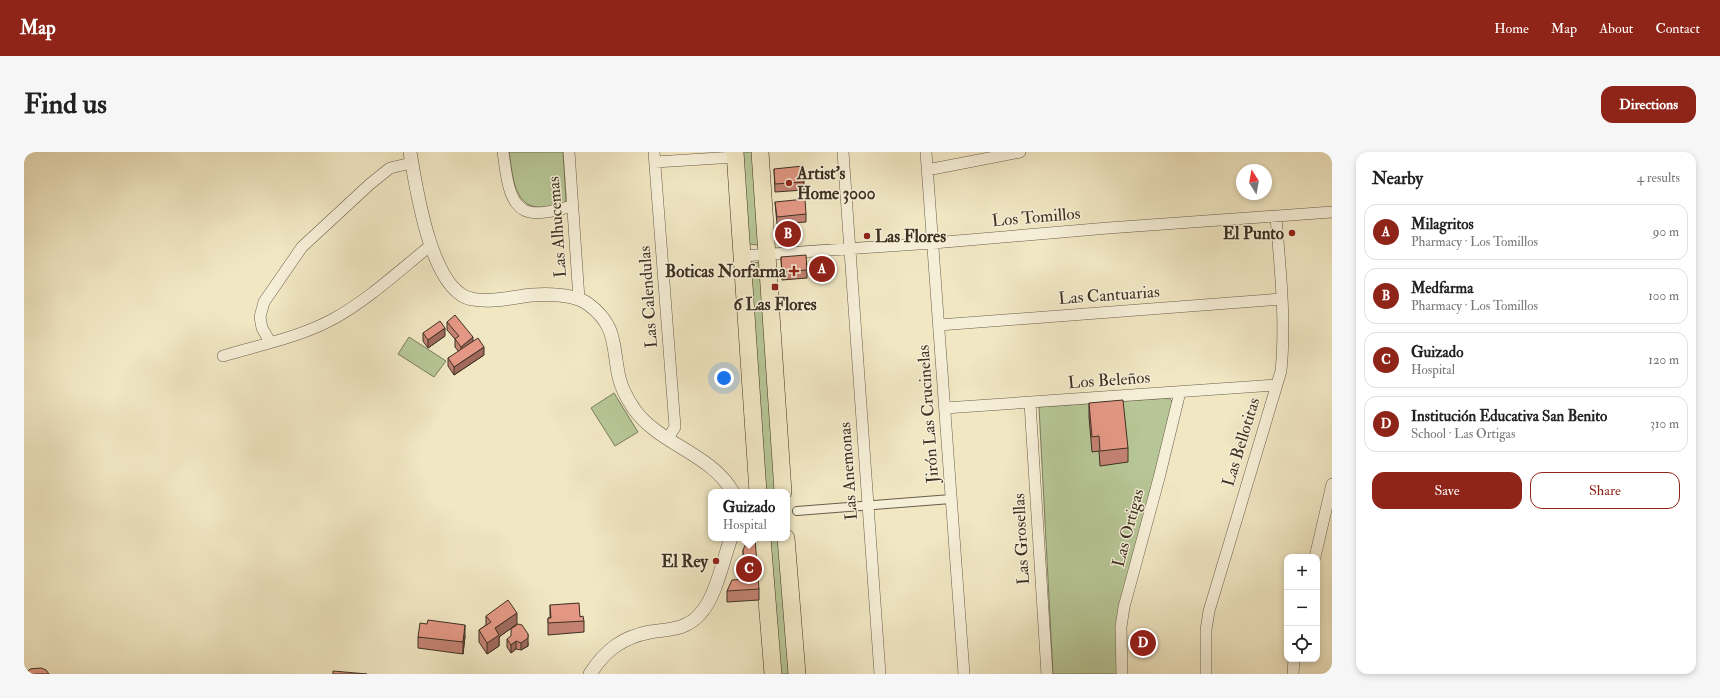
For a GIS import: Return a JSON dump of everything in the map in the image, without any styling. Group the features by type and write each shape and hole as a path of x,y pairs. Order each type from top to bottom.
{"main road":[{"path":"760,152 783,489"},
{"path":"735,154 758,489"},
{"path":"762,541 773,674"},
{"path":"786,541 796,674"}],"street":[{"path":"502,152 510,192 516,204 528,212 547,212 572,206"},
{"name":"Las Alhucemas","path":"569,152 579,299"},
{"name":"Las Anemonas","path":"843,152 880,674"},
{"name":"Jirón Las Crucinelas","path":"926,152 964,674"},
{"path":"928,170 1020,152"},
{"path":"654,157 735,154"},
{"name":"Las Calendulas","path":"654,157 675,427 668,438"},
{"path":"270,342 262,328 260,317 264,302 302,248 364,189 390,168 410,158 430,246 446,279 456,292 470,299 482,300 543,294 579,299 596,311 611,332 616,348 619,378 634,409 643,420 716,471 727,482 731,489"},
{"name":"Los Tomillos","path":"742,256 933,243 1332,212"},
{"name":"Las Bellotitas","path":"1206,674 1206,630 1208,611 1281,371 1283,355 1276,216"},
{"path":"223,356 301,333 336,317 369,294 430,246"},
{"name":"Las Cantuarias","path":"939,325 1281,299"},
{"name":"Los Beleños","path":"945,408 1276,385"},
{"name":"Las Ortigas","path":"1122,674 1121,627 1124,607 1159,478 1180,392"},
{"name":"Las Grosellas","path":"1030,403 1047,674"},
{"path":"1317,554 1332,484"},
{"path":"797,510 951,499"},
{"path":"590,674 609,649 620,641 651,632 681,628 693,621 708,604 730,541"},
{"path":"1293,674 1294,662"}],"green space":[{"path":"509,152 563,152 566,201 558,205 545,207 534,207 526,203 516,190"},
{"path":"741,152 754,152 758,245 749,244"},
{"path":"750,262 761,263 779,489 765,489"},
{"path":"409,337 446,361 434,377 398,354"},
{"path":"614,393 638,432 615,446 591,408"},
{"path":"1169,398 1174,403 1123,600 1120,674 1053,674 1039,407"},
{"path":"769,541 782,541 792,674 779,674"}],"building":[{"path":"803,166 804,182 775,184 774,169"},
{"path":"805,199 806,214 777,217 775,202"},
{"path":"806,255 807,270 782,272 781,257"},
{"path":"455,315 473,337 461,347 455,339 459,336 447,322"},
{"path":"440,321 445,328 428,340 423,333"},
{"path":"478,338 484,347 454,367 448,358"},
{"path":"1123,400 1128,448 1100,451 1099,436 1092,437 1089,403"},
{"path":"747,541 755,541 759,589 727,591 732,580 745,579 743,550"},
{"path":"508,600 517,613 495,628 499,635 487,643 479,630 491,622 486,616"},
{"path":"579,603 580,617 583,616 584,621 548,623 548,618 551,618 550,605"},
{"path":"428,620 465,625 463,642 418,637 420,623 427,624"},
{"path":"518,624 522,625 528,634 528,638 521,643 516,641 511,645 507,639 511,636 511,629"},
{"path":"41,668 46,670 49,674 25,674 30,669"},
{"path":"333,671 367,674 333,674"}],"place":[{"name":"Artist's Home 3000","path":"789,183"},
{"name":"El Punto","path":"1292,233"},
{"name":"Medfarma","path":"788,234"},
{"name":"Las Flores","path":"867,236"},
{"name":"Milagritos","path":"822,269"},
{"name":"Boticas Norfarma","path":"794,271"},
{"name":"6 Las Flores","path":"775,287"},
{"name":"El Rey","path":"716,561"},
{"name":"Guizado","path":"749,569"},
{"name":"Institución Educativa San Benito","path":"1143,643"}]}
